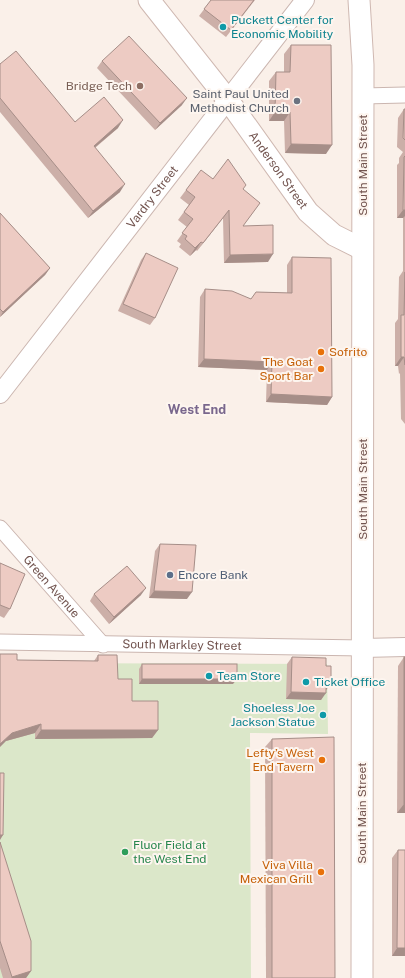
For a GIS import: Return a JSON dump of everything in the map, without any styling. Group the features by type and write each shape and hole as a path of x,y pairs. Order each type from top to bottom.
{"main road":[{"name":"Anderson Street","path":"149,0 228,100 308,212 334,235 362,249"},
{"name":"South Main Street","path":"359,0 363,96 362,978"}],"street":[{"name":"Vardry Street","path":"0,394 305,0"},
{"path":"363,96 405,95"},
{"name":"Green Avenue","path":"0,528 103,645"},
{"name":"South Markley Street","path":"0,642 103,645 363,648"},
{"path":"363,648 405,647"}],"green space":[{"name":"Fluor Field at the West End","path":"0,663 327,664 328,734 250,733 251,978 0,978"}],"building":[{"name":"Puckett Center for Economic Mobility","path":"211,0 254,0 231,30 204,9"},
{"name":"Bridge Tech","path":"129,36 187,98 160,123 102,61"},
{"name":"Saint Paul United Methodist Church","path":"291,45 331,45 332,145 291,144 290,112 275,112 276,72 290,72"},
{"path":"16,51 75,122 104,97 123,120 94,146 125,184 93,211 0,98 0,64"},
{"path":"405,109 405,140 403,138"},
{"path":"405,156 405,210 403,210 404,157"},
{"path":"228,159 246,185 243,189 260,203 243,226 273,225 273,254 230,255 229,210 203,243 201,242 195,248 185,239 187,236 182,233 193,219 184,212 195,197 186,190 201,170 213,179"},
{"path":"0,213 50,268 3,312 0,309"},
{"path":"146,253 178,268 155,318 123,304"},
{"path":"292,257 331,258 332,397 271,394 272,362 204,359 205,289 232,291 251,299 256,292 292,293"},
{"path":"405,272 405,365 404,357 401,357 401,315 404,315"},
{"name":"Encore Bank","path":"160,544 196,545 192,592 154,591"},
{"path":"0,563 25,574 10,609 0,605"},
{"path":"127,566 146,588 114,617 94,594"},
{"path":"0,654 17,654 17,660 98,661 98,655 117,655 118,679 132,679 132,701 158,701 158,730 41,730 41,724 12,733 0,744"},
{"name":"Ticket Office","path":"292,657 326,658 326,666 331,666 331,683 326,683 326,693 291,692"},
{"path":"405,657 405,804 404,804"},
{"path":"142,664 237,664 237,679 142,679"},
{"path":"334,737 335,978 272,978 272,739"},
{"path":"0,773 4,773 3,835 0,835"},
{"path":"0,842 31,941 31,971 12,977 0,941"},
{"path":"398,850 405,850 405,948 397,948"}],"place":[{"name":"Puckett Center for Economic Mobility","path":"223,27"},
{"name":"Bridge Tech","path":"140,86"},
{"name":"Saint Paul United Methodist Church","path":"297,101"},
{"name":"Sofrito","path":"321,352"},
{"name":"The Goat Sport Bar","path":"321,369"},
{"name":"Encore Bank","path":"170,575"},
{"name":"Team Store","path":"209,676"},
{"name":"Ticket Office","path":"306,682"},
{"name":"Shoeless Joe Jackson Statue","path":"323,715"},
{"name":"Lefty’s West End Tavern","path":"322,760"},
{"name":"Fluor Field at the West End","path":"125,852"},
{"name":"Viva Villa Mexican Grill","path":"321,872"}],"district":[{"name":"West End","path":"197,409"}]}
